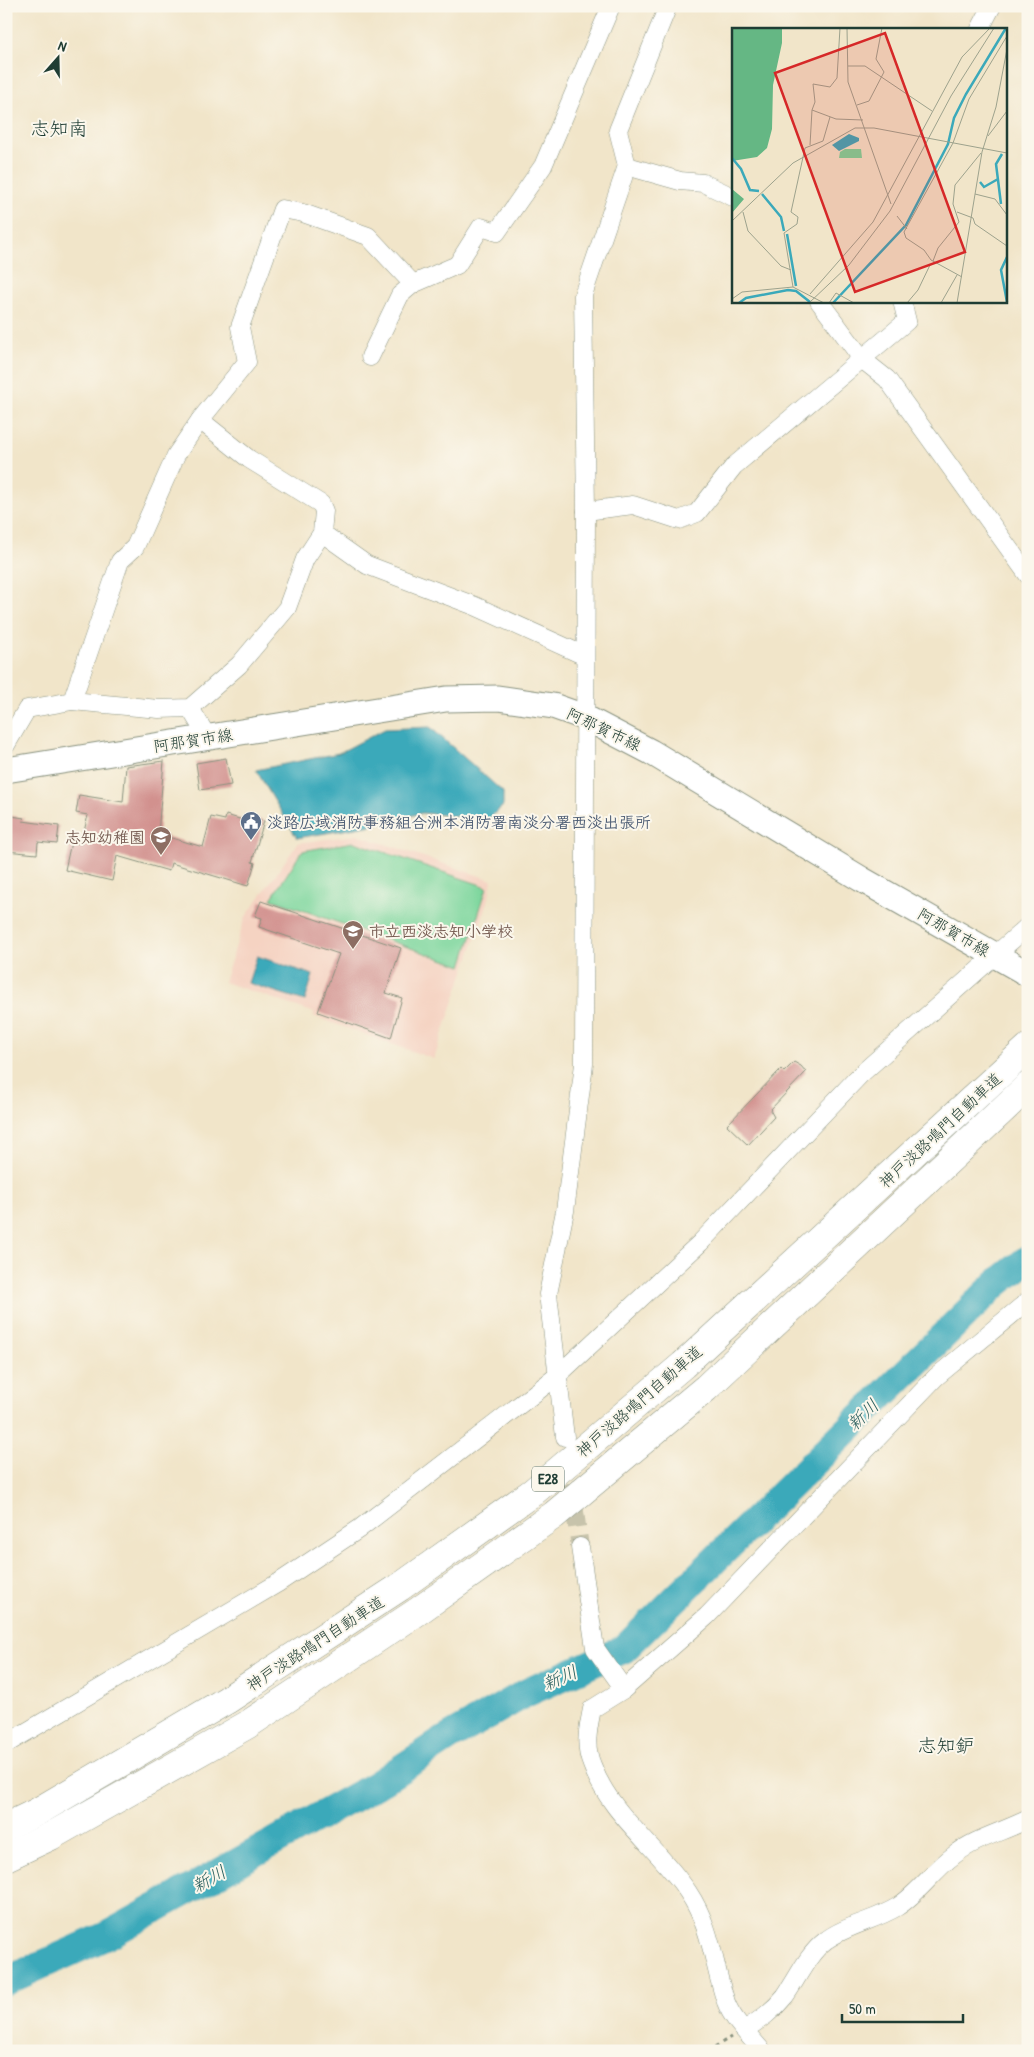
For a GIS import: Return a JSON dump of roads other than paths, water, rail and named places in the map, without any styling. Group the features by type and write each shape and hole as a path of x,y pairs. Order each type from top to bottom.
{"highway":[{"name":"神戸淡路鳴門自動車道","path":"6,1827 36,1812 227,1700 400,1587 533,1492 683,1365 1028,1048"},
{"name":"神戸淡路鳴門自動車道","path":"6,1857 51,1836 247,1725 417,1612 554,1515 706,1388 1028,1086"}],"main road":[{"name":"阿那賀市線","path":"6,770 446,699 498,698 552,706 584,717 651,752 861,879 1028,974"}],"street":[{"path":"370,357 400,295 413,284 457,265 481,227 497,232 527,191 557,136 611,6"},
{"path":"565,1437 548,1294 565,1211 584,1064 586,511 583,295 627,166 618,130 668,6"},
{"path":"981,28 992,6"},
{"path":"627,166 680,181 703,183 732,197"},
{"path":"72,702 120,562 135,548 176,455 200,420 247,362 240,327 282,209 303,212 368,236 413,284"},
{"path":"820,302 863,360 887,379 1028,575"},
{"path":"586,511 634,505 679,520 697,513 734,466 863,360 907,321 902,302"},
{"path":"6,745 27,710 72,702 160,709 190,708 240,665 287,608 305,559 322,533 324,511 321,504 249,459 200,420"},
{"path":"322,533 367,565 475,606 585,656"},
{"path":"190,708 208,738"},
{"path":"6,1744 278,1583 359,1529 557,1376 700,1243 861,1074 1028,926"},
{"path":"762,2051 732,2015 726,2002 714,1951 701,1913 688,1891 603,1788 591,1764 586,1738 592,1709 624,1689 707,1616 936,1377 1028,1301"},
{"path":"580,1547 595,1648 624,1689"},
{"path":"744,2030 769,2014 785,1996 810,1956 824,1942 836,1934 884,1915 900,1905 954,1855 978,1840 1028,1819"}],"water":[{"path":"430,727 503,792 503,806 488,819 422,813 372,825 297,838 256,770 339,753 385,729"},
{"path":"257,956 313,975 305,1001 248,983"}],"waterway":[{"name":"新川","path":"6,1981 108,1935 376,1785 448,1738 526,1693 624,1649 996,1284 1028,1259"}],"tunnel":[{"path":"567,1456 580,1547"}],"place":[{"name":"淡路広域消防事務組合洲本消防署南淡分署西淡出張所","path":"251,841"},
{"name":"志知幼稚園","path":"161,856"},
{"name":"市立西淡志知小学校","path":"353,950"}],"district":[{"name":"志知南","path":"59,128"},
{"name":"志知鈩","path":"946,1745"}]}
